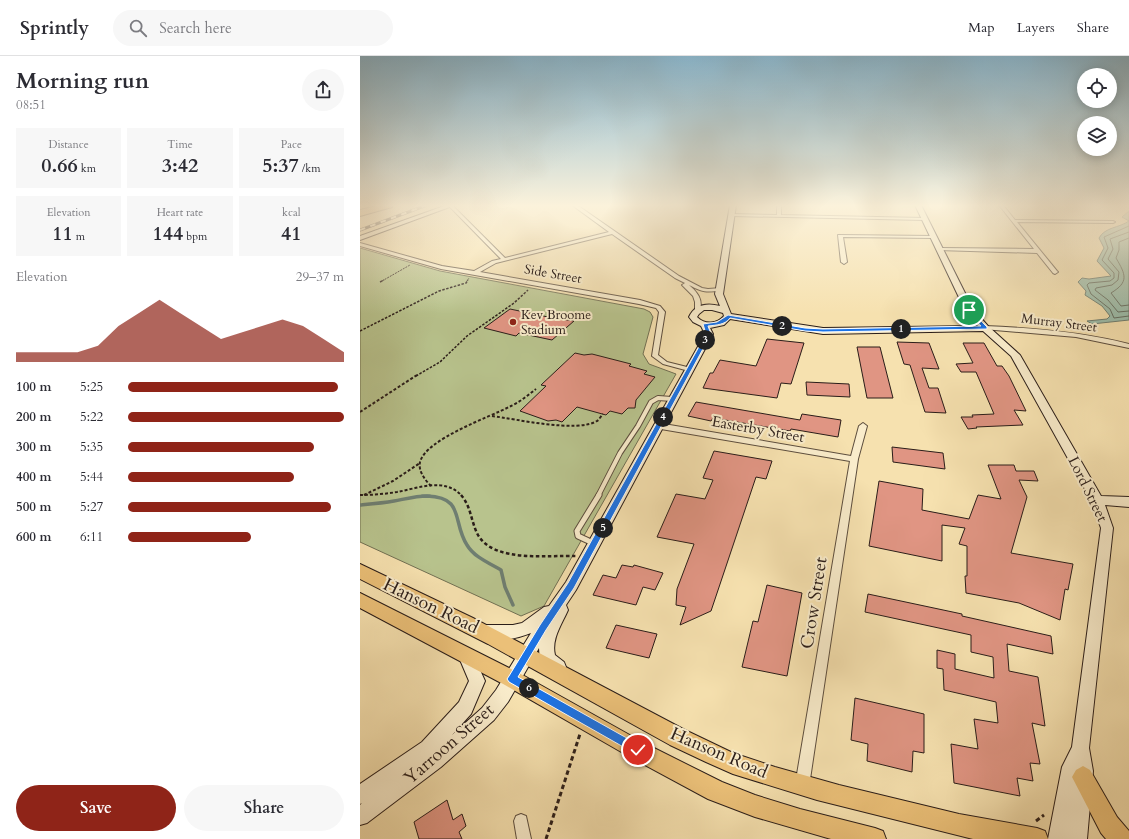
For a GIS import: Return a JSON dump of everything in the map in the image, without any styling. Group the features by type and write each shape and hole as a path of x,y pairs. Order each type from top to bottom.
{"main road":[{"name":"Hanson Road","path":"360,571 440,609 706,751 748,769 802,786 932,819 1019,837 1036,830"},
{"name":"Hanson Road","path":"360,600 512,679 584,720 716,791 755,806 800,820 875,839"},
{"path":"1083,777 1109,825 1121,839"}],"street":[{"path":"486,242 504,260"},
{"path":"475,273 494,262 576,242"},
{"path":"627,242 677,277 700,289 719,291"},
{"path":"719,291 693,317 694,320 705,325 718,324 727,319 727,313 719,291 727,242"},
{"path":"841,242 844,262"},
{"name":"Lord Street","path":"936,242 969,310 985,328 1015,355 1097,500 1107,528 1080,748 1084,771 1077,839"},
{"path":"1030,242 1055,272"},
{"name":"Side Street","path":"360,244 418,260 475,273 633,301 658,307 662,312 655,356 665,363 689,369"},
{"path":"940,249 1037,251"},
{"path":"677,277 678,280 697,295 700,309"},
{"path":"700,309 716,307 727,313 805,329 823,331 985,328"},
{"name":"Yarroon Street","path":"360,816 435,761 488,714 502,696 571,586 594,544 708,334 705,325"},
{"name":"Murray Street","path":"985,328 1024,330 1109,340 1129,346"},
{"name":"Easterby Street","path":"658,426 854,459"},
{"name":"Crow Street","path":"802,786 854,459 862,426"},
{"path":"1097,500 1129,502"},
{"path":"484,632 516,632 533,626 548,612 571,586"},
{"path":"571,586 547,642 545,651 549,660 574,680"},
{"name":"Yarroon Street","path":"360,795 428,748 465,708 477,681 466,655"},
{"name":"Lord Street","path":"1058,839 1071,767 1080,748"},
{"path":"521,821 524,839"}],"lane":[{"path":"594,544 578,536 577,531 592,508 620,453 638,426 651,402 658,398 672,399"}],"path":[{"path":"380,282 418,260"},
{"path":"360,331 419,300 448,288 466,283 468,278 475,273"},
{"path":"360,412 429,367 440,362 467,336 514,303 530,288"},
{"path":"431,486 425,480 421,471 420,463 422,456 440,441 463,427 491,416 530,394 536,389"},
{"path":"491,416 566,425 592,423 598,421 603,414"},
{"path":"361,495 393,481 420,463"},
{"path":"361,495 431,486 447,486 458,490 465,500 471,520 480,537 490,547 501,552 516,554 587,556"},
{"path":"546,839 584,720"},
{"path":"1036,830 1044,815"}],"green space":[{"path":"360,248 440,271 644,309 650,312 653,317 643,354 649,364 676,374 544,606 521,616 360,542"}],"water":[{"path":"1101,242 1129,242 1129,320 1092,324 1087,321 1107,319 1110,316 1102,306 1085,295 1086,291 1078,282 1082,278 1089,279 1111,276 1097,261 1104,248"}],"building":[{"path":"510,309 574,321 552,340 519,333 516,336 484,328"},
{"path":"767,339 804,343 791,384 781,383 777,398 703,388 710,373 713,373 720,360 756,366"},
{"path":"897,342 929,343 939,369 922,368 929,388 938,388 946,413 925,412 910,365 904,364"},
{"path":"963,343 984,343 997,366 1002,366 1009,376 1026,411 1014,410 1023,425 976,427 977,428 968,429 961,417 994,414 976,372 961,372 956,364 973,363"},
{"path":"857,347 880,347 893,398 867,398"},
{"path":"575,353 584,355 592,354 631,364 629,366 647,371 644,374 655,377 636,400 635,408 628,408 622,414 610,411 606,415 577,407 562,422 556,420 548,421 520,411 546,386 541,385"},
{"path":"806,382 849,384 850,397 807,395"},
{"path":"696,402 800,420 802,414 841,420 838,437 791,429 790,431 713,418 711,421 688,416"},
{"path":"892,447 943,453 945,469 893,462"},
{"path":"714,451 772,461 766,479 756,477 711,611 680,625 686,607 676,605 677,589 694,544 657,537 676,494 705,499 713,480 703,478"},
{"path":"988,465 1014,465 1016,471 1034,471 1038,481 1019,480 1027,497 1011,553 1073,564 1068,590 1065,589 1060,620 1019,603 966,593 965,576 967,576 967,546 959,544 965,528 942,525 942,561 869,546 879,481 923,489 922,510 969,519 978,495 1001,499"},
{"path":"622,565 633,567 634,565 663,573 655,590 643,587 636,605 593,595 603,575 616,578"},
{"path":"767,585 802,593 787,676 742,667 753,621 758,622"},
{"path":"868,594 962,614 962,616 1051,636 1053,654 1007,644 1009,671 1038,677 1045,726 1032,723 1040,764 1030,763 1033,781 1017,778 1020,796 954,783 951,744 978,749 974,719 998,723 996,702 944,690 943,669 937,668 937,650 955,654 955,669 994,678 993,657 971,652 971,635 865,612"},
{"path":"616,625 657,634 649,658 606,648"},
{"path":"855,698 924,714 924,753 913,751 912,772 867,761 868,744 851,740"},
{"path":"447,800 453,820 462,814 466,826 459,832 462,839 419,839 414,822"}],"waterway":[{"path":"360,505 423,496"},
{"path":"427,496 439,497 447,501 452,506 456,512 463,536 470,549 482,559 501,570 505,587 513,605"}],"place":[{"name":"Kev Broome Stadium","path":"513,322"}],"route":[{"path":"638,750 512,679 543,627 571,586 708,334 705,325 718,324 727,319 728,316 823,331 985,328 969,310"}]}
